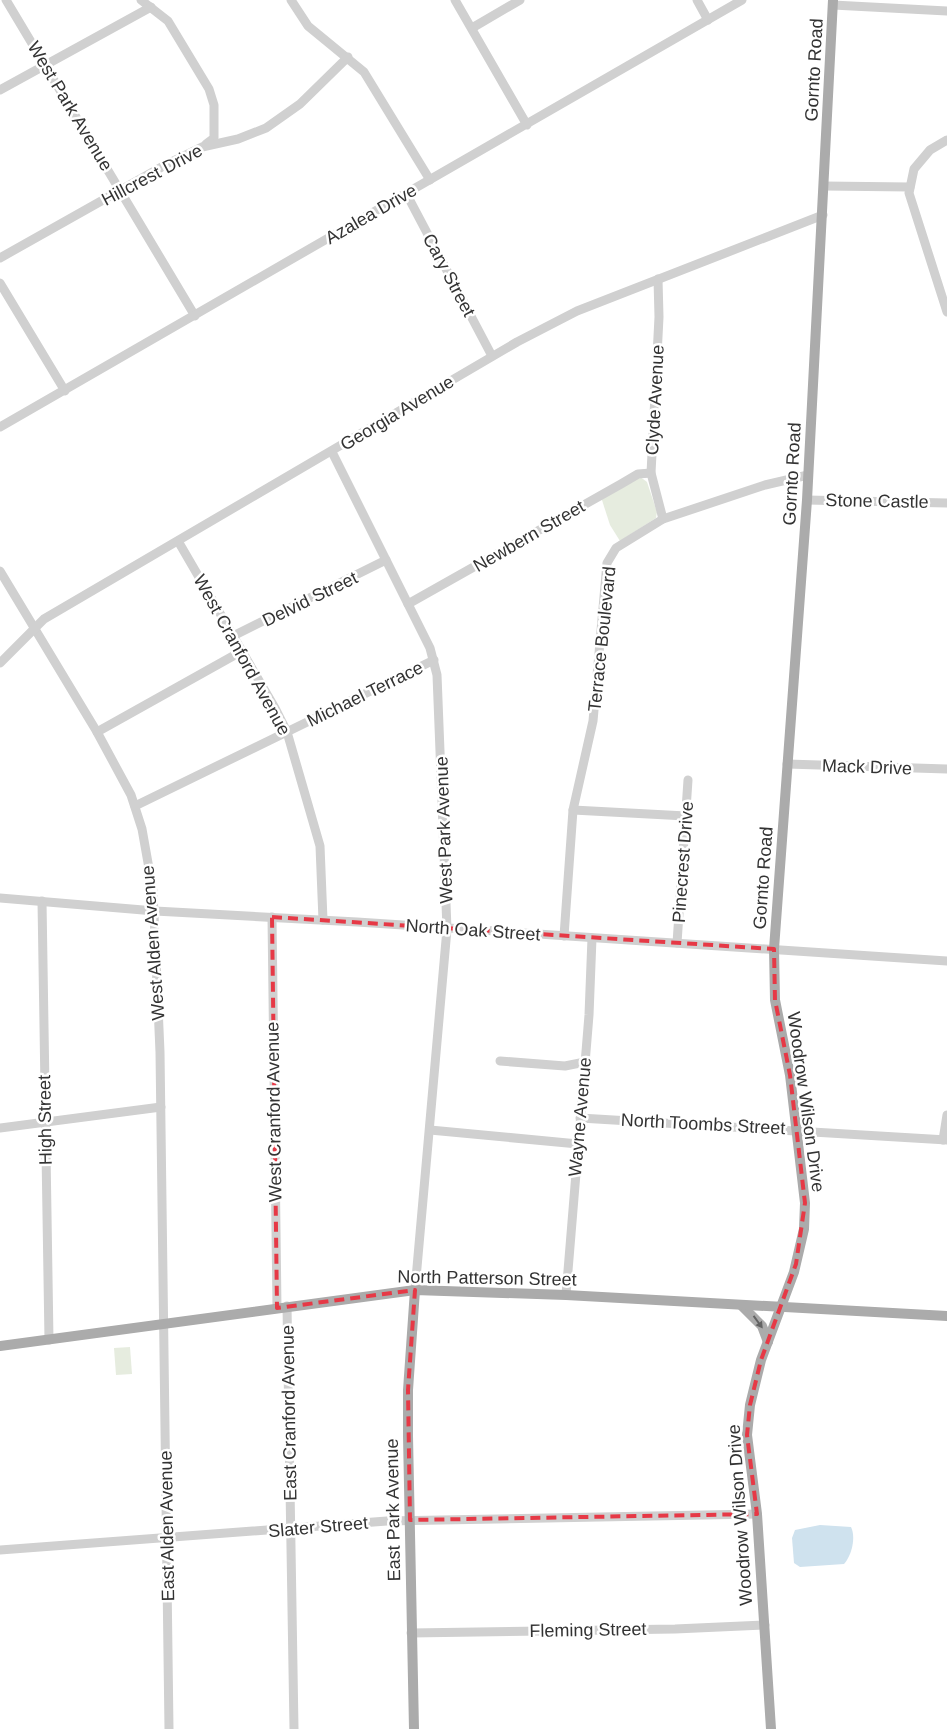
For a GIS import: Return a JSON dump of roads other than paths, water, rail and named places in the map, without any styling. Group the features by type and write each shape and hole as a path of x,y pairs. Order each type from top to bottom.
{"main road":[{"name":"Gornto Road","path":"774,949 808,475 833,2"},
{"name":"Woodrow Wilson Drive","path":"771,1729 757,1514 747,1435 750,1405 761,1360 783,1307 794,1272 804,1230 805,1203 790,1075 775,1000 774,949"},
{"name":"North Patterson Street","path":"0,1346 416,1290 947,1316"},
{"name":"East Park Avenue","path":"414,1729 408,1390 416,1290"},
{"path":"741,1305 762,1326 768,1342"}],"street":[{"name":"West Park Avenue","path":"6,0 195,316"},
{"path":"141,0 168,21 213,96 214,138 202,147"},
{"path":"291,0 308,26 364,72 374,85 430,180"},
{"path":"455,0 527,125"},
{"path":"472,28 520,0"},
{"path":"697,0 708,20"},
{"name":"Azalea Drive","path":"0,427 742,0"},
{"path":"833,2 947,11"},
{"path":"0,90 151,7"},
{"name":"Hillcrest Drive","path":"0,258 120,190 202,147 238,140 266,128 300,104 348,57"},
{"path":"947,140 930,150 922,158 914,169 910,187 911,204 947,312"},
{"path":"824,186 910,187"},
{"name":"Cary Street","path":"406,193 492,356"},
{"name":"Georgia Avenue","path":"0,663 44,619 332,452 492,356 577,311 823,215"},
{"name":"Clyde Avenue","path":"658,279 659,317 651,473 663,519"},
{"path":"0,283 65,391"},
{"name":"West Park Avenue","path":"332,452 434,660 440,739 447,929 416,1290"},
{"name":"Newbern Street","path":"408,604 638,474 651,473"},
{"name":"Terrace Boulevard","path":"564,936 573,810 593,721 607,563 616,548 663,519 765,485 808,475"},
{"name":"Stone Castle","path":"806,500 947,503"},
{"name":"West Cranford Avenue","path":"178,541 275,708 286,732 320,846 323,920"},
{"name":"Delvid Street","path":"233,636 386,560"},
{"name":"West Alden Avenue","path":"0,571 97,732 135,806 142,829 155,911 161,1107 163,1324"},
{"path":"97,732 242,651"},
{"name":"Michael Terrace","path":"135,806 434,660"},
{"name":"Mack Drive","path":"787,764 947,769"},
{"name":"Pinecrest Drive","path":"677,943 688,780"},
{"path":"573,810 686,816"},
{"name":"North Oak Street","path":"0,898 155,911 323,920 947,961"},
{"name":"High Street","path":"42,901 49,1340"},
{"name":"West Cranford Avenue","path":"272,917 282,1307"},
{"name":"Wayne Avenue","path":"566,1296 589,1015 592,938"},
{"path":"500,1061 565,1066 585,1062"},
{"path":"0,1128 161,1107"},
{"path":"945,1140 947,1115"},
{"name":"North Toombs Street","path":"580,1118 797,1129 945,1140"},
{"path":"430,1130 578,1144"},
{"name":"East Cranford Avenue","path":"282,1307 291,1529 294,1729"},
{"name":"East Alden Avenue","path":"163,1324 169,1729"},
{"name":"Slater Street","path":"0,1550 410,1520 757,1514"},
{"name":"Fleming Street","path":"412,1633 675,1629 765,1625"}],"water":[{"path":"820,1525 851,1527 853,1541 849,1556 844,1564 800,1567 794,1563 792,1538 795,1530"}]}
